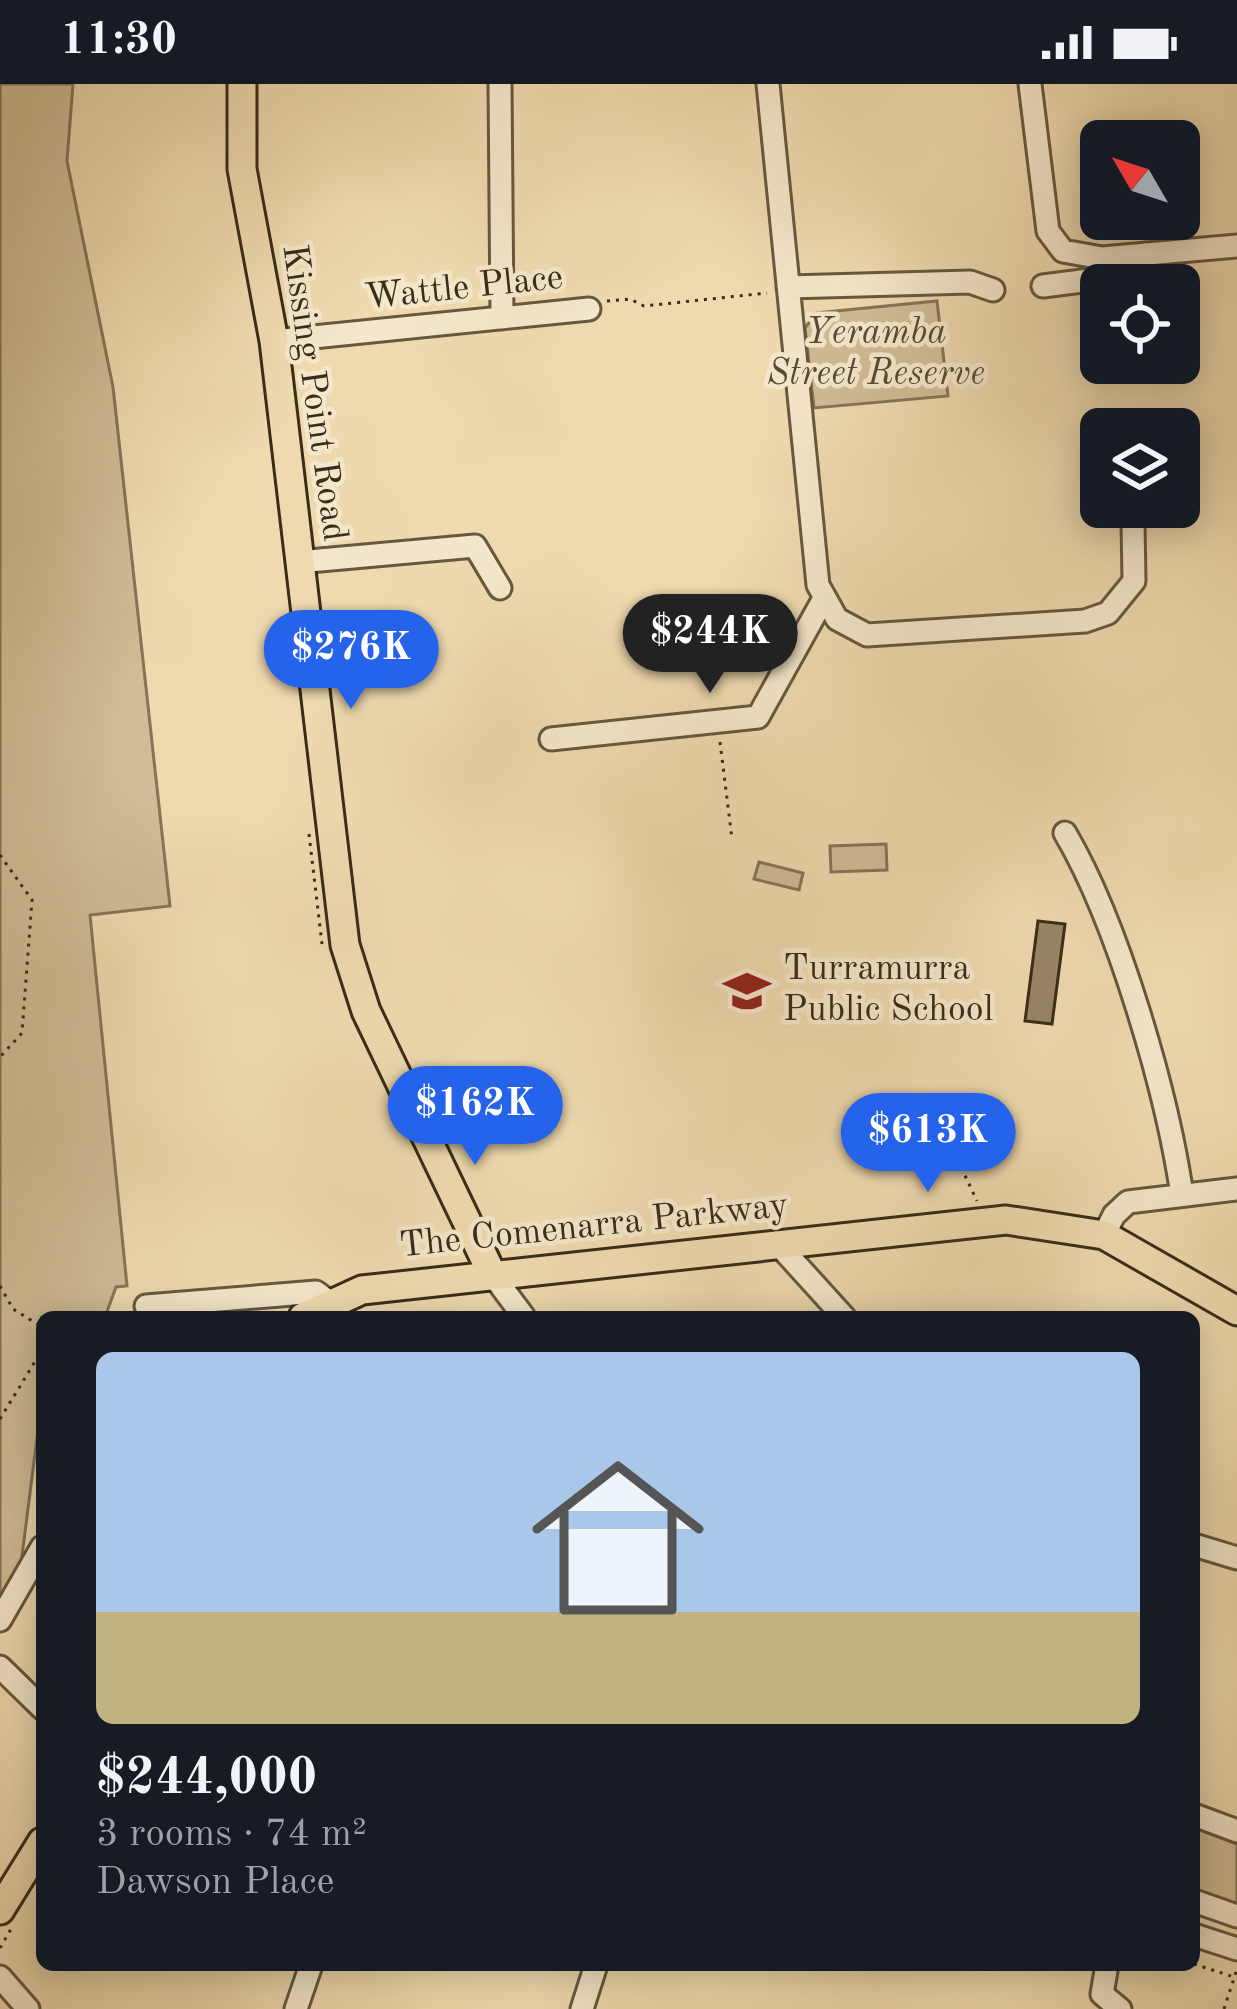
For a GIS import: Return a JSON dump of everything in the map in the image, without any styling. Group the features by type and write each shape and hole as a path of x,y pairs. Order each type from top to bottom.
{"main road":[{"name":"Kissing Point Road","path":"242,84 242,169 274,341 352,977 492,1274"},
{"name":"The Comenarra Parkway","path":"312,1311 362,1290 1006,1220 1104,1235 1237,1311"},
{"path":"0,1910 36,1852"}],"street":[{"path":"500,84 502,318"},
{"path":"768,84 823,600 837,619 867,635 1084,621 1108,613 1134,581 1133,528"},
{"path":"1030,84 1048,231 1074,256 1237,246"},
{"path":"1043,286 1113,277 1145,254"},
{"path":"788,287 990,287"},
{"name":"Wattle Place","path":"274,341 589,309"},
{"path":"299,562 476,546 500,588"},
{"path":"551,739 758,716 823,600"},
{"path":"1065,833 1090,875 1116,953 1173,1132 1182,1195"},
{"path":"1104,1235 1128,1202 1237,1189"},
{"path":"776,1242 839,1311"},
{"name":"Kissing Point Road","path":"492,1274 520,1311"},
{"path":"146,1306 316,1292 328,1301"},
{"path":"1200,1547 1237,1558"},
{"path":"0,1620 36,1557"},
{"path":"0,1667 36,1702"},
{"path":"1200,1816 1237,1831"},
{"path":"1200,1903 1237,1916"},
{"path":"1200,1937 1237,1949"},
{"path":"296,2009 309,1971"},
{"path":"582,2009 594,1971"},
{"path":"1106,1971 1102,1994 1120,2009"},
{"path":"0,1978 28,2009"}],"path":[{"path":"589,309 615,297 644,306 788,287"},
{"path":"720,742 732,839"},
{"path":"0,855 32,900 22,1033 0,1057"},
{"path":"927,1094 977,1202"},
{"path":"0,1286 14,1309 36,1323"},
{"path":"0,1419 36,1361"},
{"path":"1200,1966 1234,1977"},
{"path":"1224,2009 1237,1969"}],"green space":[{"path":"0,84 73,84 67,161 113,387 170,906 90,915 127,1286 116,1287 107,1311 36,1311 36,1446 21,1564 0,1602"},
{"name":"Yeramba Street Reserve","path":"937,301 948,396 814,408 805,328 816,313"},
{"path":"886,844 887,870 831,872 830,846"},
{"path":"759,862 803,873 799,890 754,879"},
{"path":"1200,1829 1237,1844 1237,1907 1200,1894"}],"building":[{"path":"1038,921 1065,924 1052,1024 1025,1021"}],"place":[{"name":"Turramurra Public School","path":"747,991"}]}
